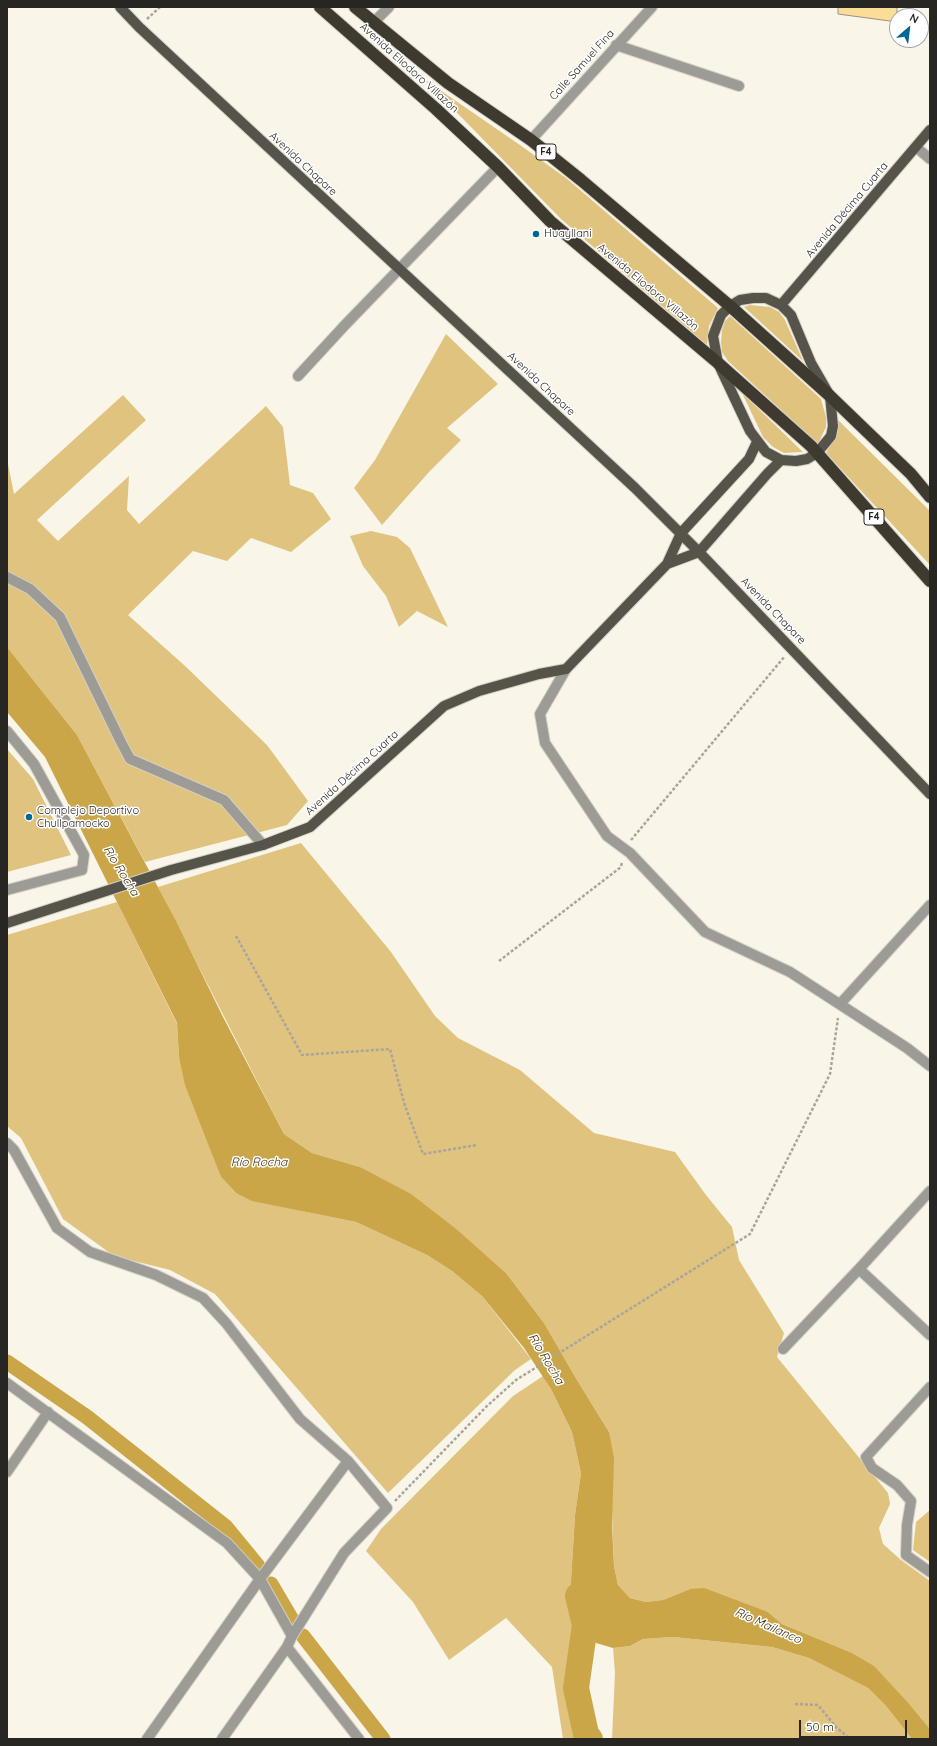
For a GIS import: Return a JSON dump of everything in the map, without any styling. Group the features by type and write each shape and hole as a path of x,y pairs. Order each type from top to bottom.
{"highway":[{"name":"Avenida Eliodoro Villazón","path":"320,7 436,109 498,167 550,221 718,363 817,453 930,581"},
{"name":"Avenida Eliodoro Villazón","path":"355,7 448,83 531,140 581,180 730,306 830,396 911,474 930,497"}],"main road":[{"name":"Avenida Chapare","path":"120,7 138,27 636,488 930,794"},
{"name":"Avenida Décima Cuarta","path":"781,305 930,130"},
{"path":"766,298 781,305 791,315 811,363 830,396 833,426 830,436 817,453 807,459 796,461 781,460 766,452 757,442 718,363 713,336 716,325 722,315 730,306 740,300 766,298"},
{"path":"566,669 667,564 681,534 750,459 757,442"},
{"path":"667,564 699,552 781,460"},
{"name":"Avenida Décima Cuarta","path":"7,923 86,896 170,870 262,845 310,827 444,706 479,691 539,674 566,669"}],"street":[{"path":"374,22 389,7"},
{"name":"Calle Samuel Fina","path":"531,140 652,7"},
{"path":"616,45 739,86"},
{"path":"916,148 930,159"},
{"path":"298,376 345,325 400,270 498,167"},
{"path":"7,577 30,589 60,617 120,742 130,758 224,800 262,845"},
{"path":"566,669 540,714 545,743 607,836 624,849 705,932 790,972 907,1048 930,1066"},
{"path":"7,731 34,764 84,855 82,870 7,890"},
{"path":"840,1004 930,905"},
{"path":"7,1143 14,1150 57,1228 90,1252 156,1275 203,1298 226,1323 300,1419 348,1461 387,1508 344,1553 292,1636 287,1648 222,1739"},
{"path":"783,1349 860,1269 930,1191"},
{"path":"860,1269 930,1335"},
{"path":"7,1383 227,1543 260,1579 292,1636"},
{"path":"930,1387 866,1457 872,1468 897,1485 912,1501 907,1525 906,1555 930,1572"},
{"path":"7,1472 48,1412"},
{"path":"147,1739 260,1579 348,1461"},
{"path":"287,1648 353,1736"}],"path":[{"path":"138,27 160,7"},
{"path":"498,961 621,866 624,849 791,648"},
{"path":"236,936 302,1055 390,1049 404,1103 423,1154 477,1145"},
{"path":"387,1508 487,1406 516,1380 567,1350 750,1234 830,1074 840,1004"},
{"path":"795,1704 818,1706 836,1727 850,1739"}],"shaded area":[{"path":"424,79 566,178 718,308 709,326 707,345 561,219"},
{"path":"750,305 770,307 779,312 785,320 803,361 744,307"},
{"path":"730,316 821,399 826,417 826,427 818,444 728,361 722,352 721,342 722,330 725,321"},
{"path":"446,334 498,384 447,428 461,440 429,472 382,525 354,488 375,460"},
{"path":"742,393 803,452 784,453 773,447 763,437"},
{"path":"123,395 146,420 37,520 58,541 129,476 127,510 139,524 266,406 283,427 290,485 313,493 331,519 291,552 251,538 227,561 193,551 128,615 184,665 267,745 308,801 287,825 145,862 77,735 7,647 7,459 14,494"},
{"path":"837,419 930,511 930,565 826,453 837,433"},
{"path":"371,531 397,537 410,548 448,627 417,611 399,627 386,596 363,566 350,536"},
{"name":"Complejo Deportivo Chullpamocko","path":"7,749 33,779 71,855 7,872"},
{"path":"301,843 391,952 435,1016 458,1038 520,1070 594,1133 675,1152 706,1195 732,1227 739,1260 784,1333 777,1357 888,1493 890,1504 879,1528 883,1544 901,1560 930,1581 930,1729 911,1706 850,1652 782,1624 768,1612 690,1589 663,1600 646,1602 630,1598 618,1585 614,1566 609,1432 544,1323 506,1273 460,1232 360,1167 312,1153 284,1134 158,887"},
{"path":"117,902 177,1024 179,1057 221,1177 236,1193 307,1212 356,1222 427,1255 452,1271 482,1296 531,1359 515,1370 388,1493 215,1294 170,1270 114,1256 63,1219 21,1138 7,1126 7,935"},
{"path":"543,1376 572,1432 581,1473 575,1515 570,1597 579,1625 567,1681 579,1739 563,1739 552,1667 506,1618 449,1660 413,1602 366,1551 381,1529 513,1396"},
{"path":"930,1510 930,1562 913,1550 916,1522"},
{"path":"673,1637 772,1647 809,1658 868,1688 886,1706 912,1739 612,1739 615,1673 613,1648 630,1646 643,1639"}],"water":[{"name":"Río Rocha","path":"7,647 77,735 176,921 222,1015 284,1134 312,1153 360,1167 411,1194 460,1232 506,1273 544,1323 609,1432 614,1458 612,1524 614,1566 618,1585 630,1598 646,1602 663,1600 690,1589 704,1588 768,1612 782,1624 850,1652 874,1666 911,1706 930,1729 930,1739 912,1739 886,1706 868,1688 809,1658 772,1647 673,1637 643,1639 630,1646 613,1648 596,1643 579,1625 570,1597 575,1515 581,1473 572,1432 551,1389 524,1348 482,1296 452,1271 427,1255 356,1222 252,1201 236,1193 221,1177 185,1085 179,1057 177,1023 45,757 7,712"}],"building":[{"path":"838,7 897,7 889,8 889,21 838,14"}],"waterway":[{"path":"7,1362 87,1417 226,1527 258,1566"},
{"path":"271,1584 291,1618"},
{"path":"578,1596 585,1625 576,1688 586,1734 590,1739"},
{"path":"303,1636 383,1739"}],"place":[{"name":"Huayllani","path":"536,234"},
{"name":"Complejo Deportivo Chullpamocko","path":"29,817"}],"water label":[{"name":"Río Mailanco","path":"768,1626"}]}
